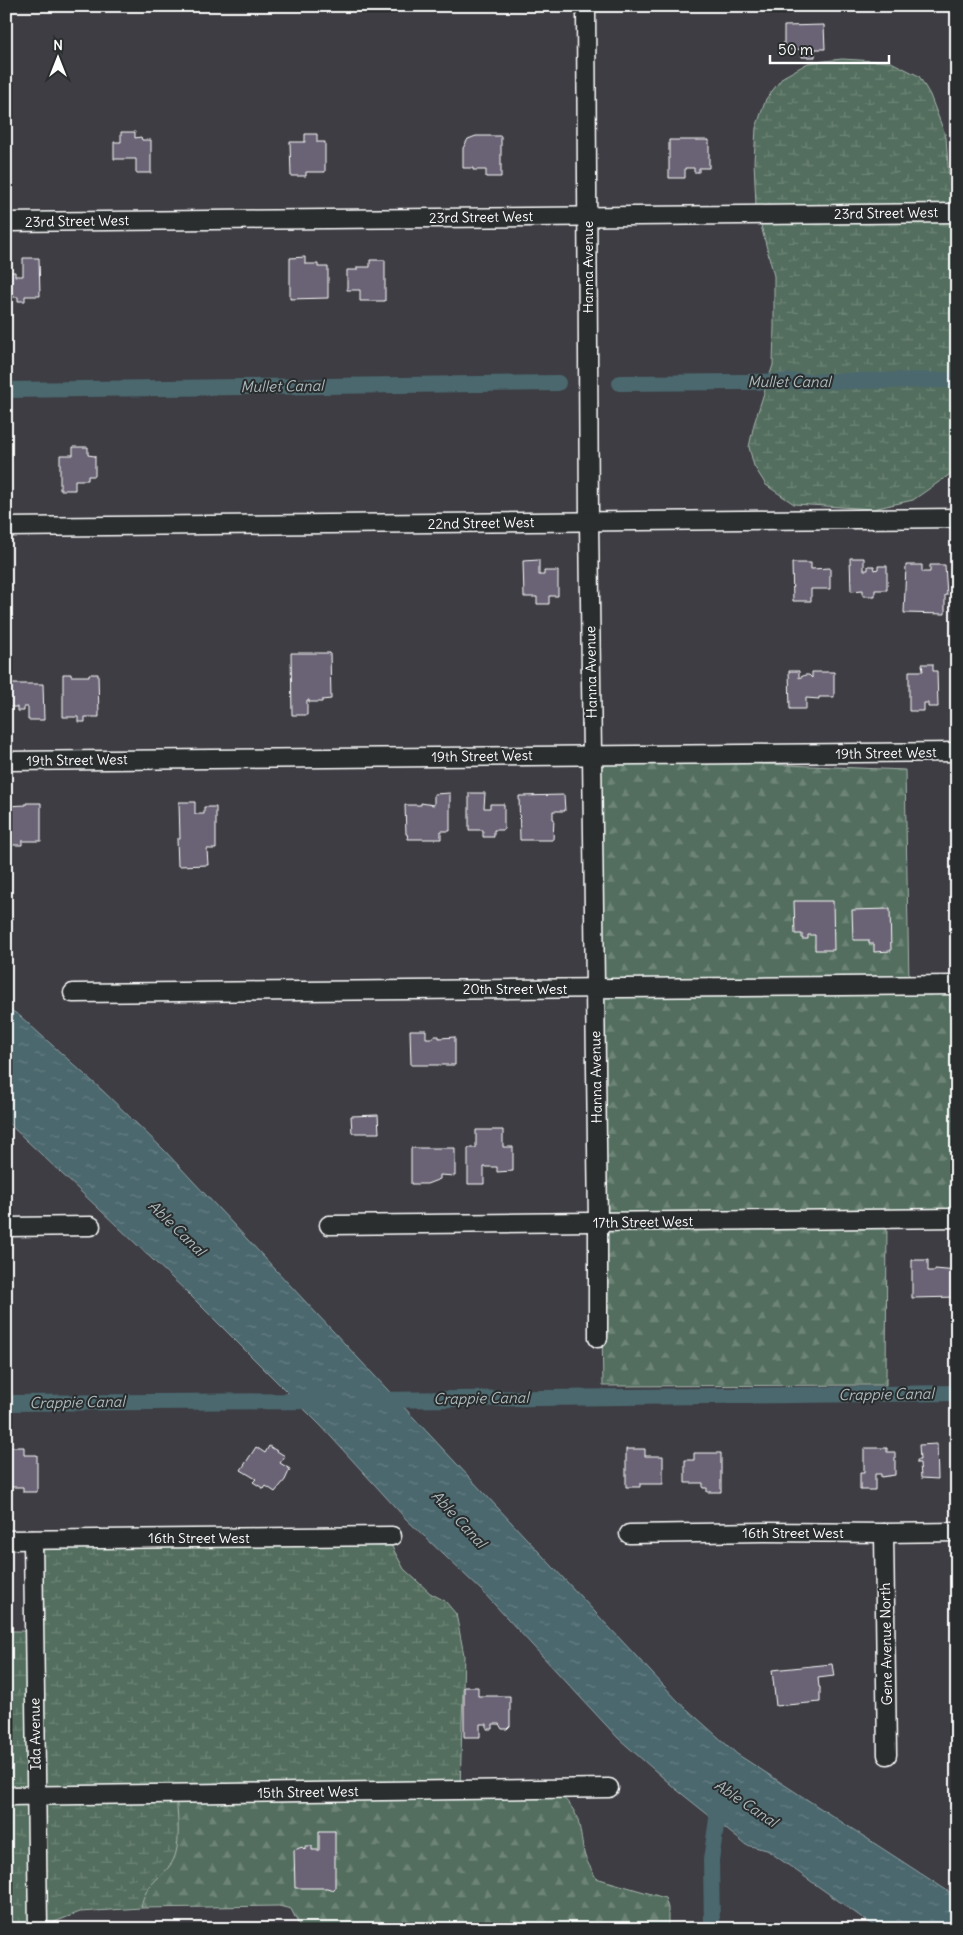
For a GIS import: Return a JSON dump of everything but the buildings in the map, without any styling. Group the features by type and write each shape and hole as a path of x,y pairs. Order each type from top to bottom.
{"street":[{"name":"Hanna Avenue","path":"586,6 589,522 598,1338"},
{"name":"23rd Street West","path":"6,222 957,212"},
{"name":"22nd Street West","path":"6,527 957,518"},
{"name":"19th Street West","path":"6,761 957,752"},
{"name":"20th Street West","path":"73,993 957,986"},
{"name":"17th Street West","path":"329,1225 957,1218"},
{"path":"6,1227 91,1226"},
{"name":"16th Street West","path":"629,1534 957,1532"},
{"name":"Gene Avenue North","path":"884,1533 887,1756"},
{"name":"16th Street West","path":"6,1540 392,1536"},
{"name":"Ida Avenue","path":"33,1540 38,1929"},
{"name":"15th Street West","path":"6,1796 609,1788"}],"green space":[{"path":"842,59 891,62 919,76 930,95 946,137 950,194 957,224 957,466 949,475 913,500 873,509 794,504 766,485 754,466 749,447 754,424 773,365 774,326 774,276 756,206 754,161 756,128 766,99 783,77 808,63"},
{"path":"598,757 905,770 909,983 957,984 957,1217 887,1217 886,1385 603,1386 598,1103"},
{"path":"170,1529 180,1533 385,1534 404,1569 430,1593 445,1601 456,1614 464,1655 460,1790 176,1793 178,1833 175,1856 167,1869 147,1891 141,1908 80,1912 52,1923 50,1929 6,1929 6,1631 33,1631 33,1534"},
{"path":"557,1792 571,1806 575,1813 585,1856 596,1878 665,1898 668,1908 668,1929 301,1929 291,1909 279,1906 141,1908 142,1899 148,1886 163,1873 177,1839 176,1793"}],"water":[{"name":"Able Canal","path":"6,1007 20,1016 103,1091 164,1150 678,1701 737,1754 957,1897 957,1929 878,1929 767,1850 746,1845 677,1790 618,1738 482,1591 406,1519 322,1427 188,1293 6,1121"}],"waterway":[{"name":"Mullet Canal","path":"620,383 957,380"},
{"name":"Mullet Canal","path":"6,390 558,383"},
{"name":"Crappie Canal","path":"376,1400 957,1393"},
{"name":"Crappie Canal","path":"6,1403 316,1401"},
{"name":"Able Canal","path":"712,1929 711,1860 720,1799"}]}
